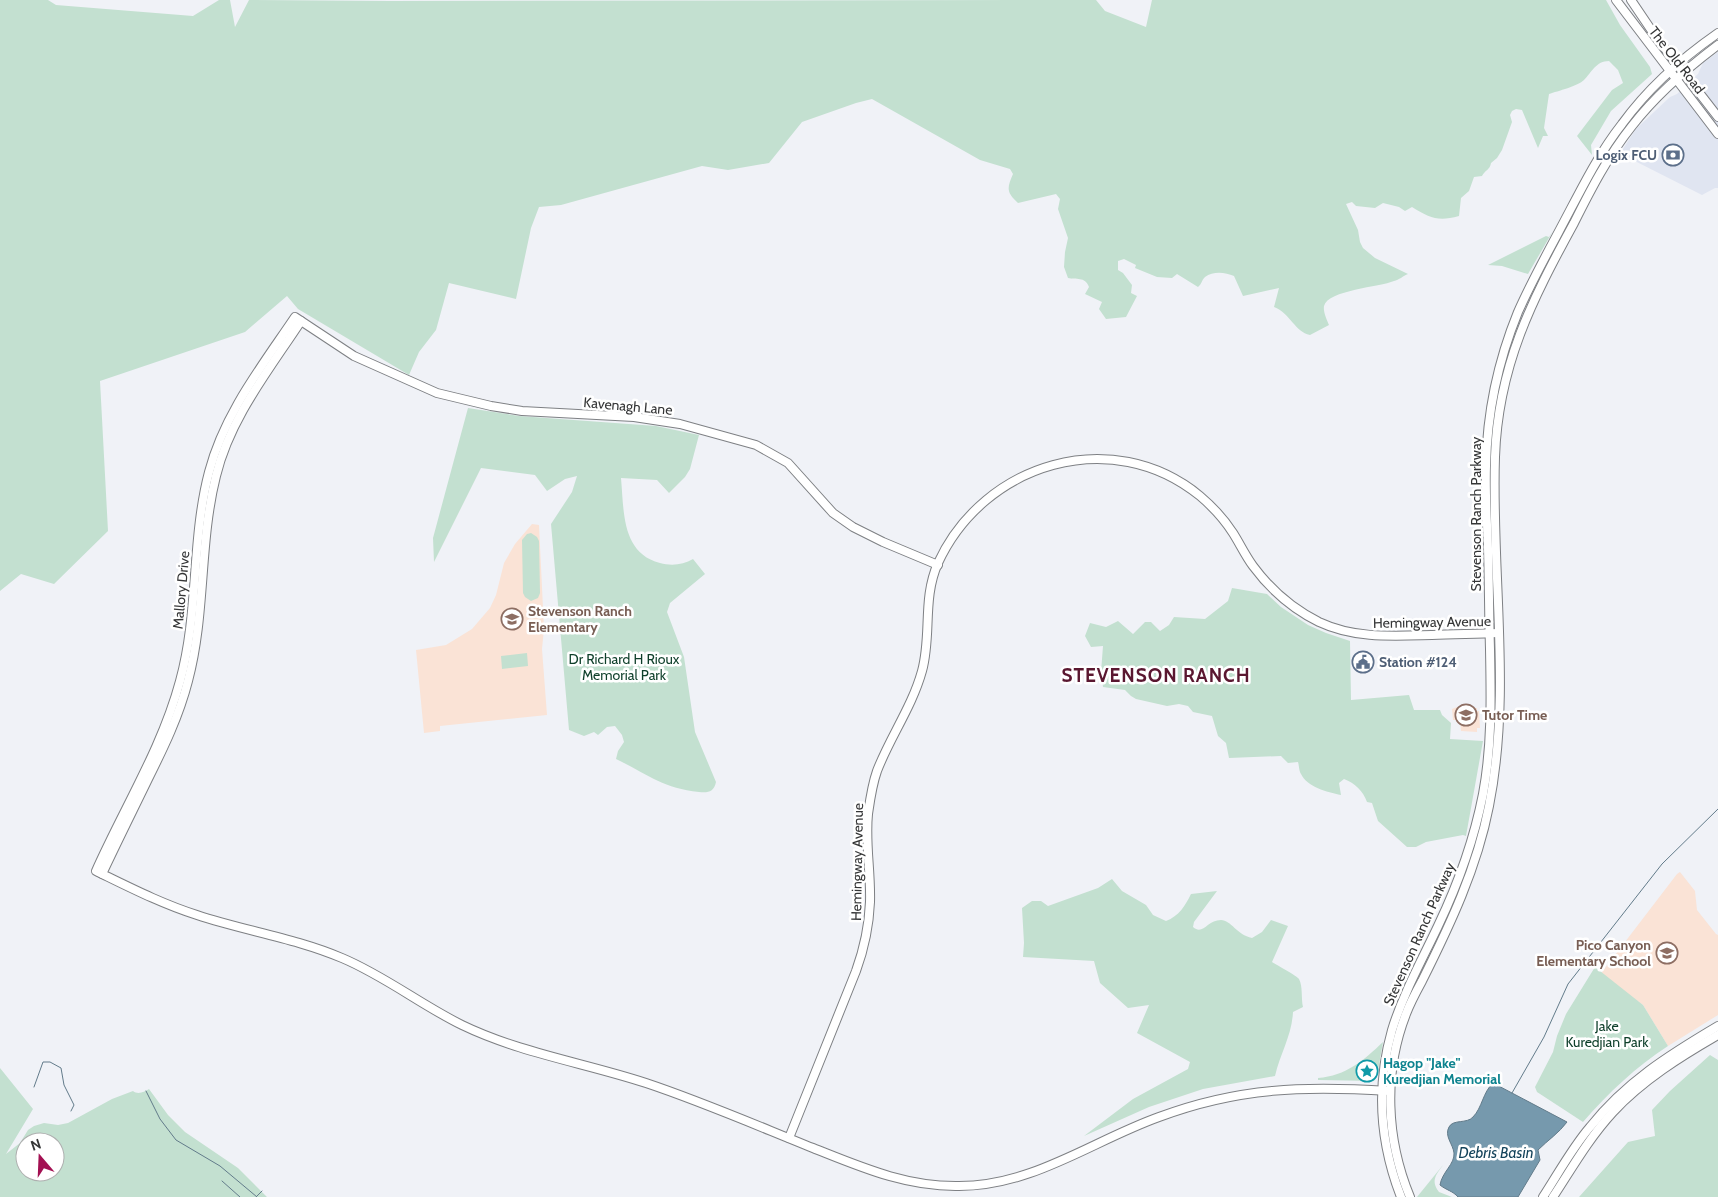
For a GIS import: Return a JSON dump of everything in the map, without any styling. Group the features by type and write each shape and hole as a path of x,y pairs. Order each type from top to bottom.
{"main road":[{"name":"The Old Road","path":"1616,0 1718,134"},
{"name":"The Old Road","path":"1631,0 1718,117"},
{"name":"Stevenson Ranch Parkway","path":"1494,634 1486,496 1487,450 1494,390 1505,348 1517,314 1531,284 1602,153 1634,109 1670,72 1718,33"},
{"name":"Stevenson Ranch Parkway","path":"1401,1197 1386,1149 1385,1091 1387,1050 1404,998 1459,880 1477,821 1489,754 1494,634 1494,486 1496,441 1505,383 1519,334 1539,288 1609,157 1633,125 1676,79 1718,45"},
{"name":"Kavenagh Lane","path":"789,1138 646,1083 495,1039 463,1026 386,980 345,959 305,944 198,916 158,900 99,872 172,729 188,681 199,628 210,506 218,468 226,445 248,402 298,319 354,356 437,393 490,406 522,411 634,417 680,424 756,445 788,463 833,513 853,527 938,565"},
{"name":"Hemingway Avenue","path":"789,1138 864,947 870,900 867,841 868,814 872,789 878,768 912,699 922,671 926,644 928,599 938,565 956,534 970,515 1009,482 1028,473 1063,462 1086,459 1116,460 1144,466 1169,476 1202,497 1229,527 1263,578 1293,606 1323,624 1347,632 1374,636 1494,634"},
{"path":"1543,1197 1589,1128 1623,1090 1655,1065 1718,1026"},
{"path":"1553,1197 1593,1136 1626,1099 1652,1077 1718,1035"},
{"path":"789,1138 886,1176 931,1185 972,1186 1006,1181 1035,1172 1154,1118 1217,1099 1292,1088 1385,1091"},
{"name":"Stevenson Ranch Parkway","path":"1385,1091 1394,1144 1410,1197"}],"shaded area":[{"path":"1718,52 1718,188 1702,195 1625,156 1621,152 1636,129 1670,97 1677,94 1698,74 1703,63"},
{"name":"Stevenson Ranch Elementary","path":"532,524 539,525 544,629 542,649 547,715 440,726 440,731 424,733 416,650 446,645 472,629 490,608 496,595 504,563 515,544"},
{"name":"Tutor Time","path":"1457,707 1477,708 1477,711 1479,711 1480,728 1477,728 1477,732 1461,731 1460,720 1453,720 1452,709"},
{"name":"Pico Canyon Elementary School","path":"1680,872 1695,891 1697,910 1718,935 1718,1015 1668,1046 1643,1005 1601,974"}],"green space":[{"path":"0,0 48,0 56,5 193,16 219,0 230,0 235,27 249,0 1096,0 1105,11 1146,27 1152,0 1606,0 1620,25 1650,67 1652,74 1611,111 1591,145 1592,155 1577,136 1612,90 1623,83 1618,70 1609,61 1597,65 1581,82 1549,94 1544,128 1548,136 1543,136 1538,148 1522,110 1516,109 1512,111 1510,115 1512,122 1502,150 1482,176 1474,177 1469,191 1461,198 1459,216 1440,219 1424,214 1412,207 1405,211 1399,207 1383,203 1375,208 1356,206 1352,202 1346,204 1358,230 1363,248 1375,258 1408,274 1387,283 1335,296 1324,306 1325,316 1329,325 1310,335 1300,330 1284,313 1274,307 1279,288 1243,296 1234,276 1223,273 1212,274 1205,277 1198,287 1177,274 1172,278 1157,277 1135,268 1136,265 1124,259 1118,261 1118,270 1123,273 1132,285 1131,293 1137,296 1126,317 1106,319 1099,309 1102,302 1085,294 1089,287 1085,281 1068,278 1064,267 1068,238 1058,209 1060,199 1056,194 1018,203 1011,196 1009,190 1013,174 1010,169 980,160 872,99 856,103 802,122 769,163 728,170 702,166 561,205 539,207 531,228 516,299 449,283 436,330 419,352 409,375 298,309 287,296 245,332 100,381 108,531 54,584 21,574 0,591"},
{"path":"1553,231 1528,274 1502,266 1488,265 1546,236 1549,237"},
{"name":"Dr Richard H Rioux Memorial Park","path":"468,408 519,416 656,426 699,435 690,469 685,477 669,493 657,480 621,478 627,529 631,540 638,550 647,558 664,564 681,564 693,559 705,574 670,603 667,612 684,657 695,732 716,782 714,788 710,791 686,790 665,784 616,759 618,751 624,742 622,735 615,726 607,727 598,735 594,732 584,736 569,730 551,524 572,492 577,476 565,479 547,491 535,475 481,468 434,562 433,538"},
{"path":"531,533 539,541 540,593 538,598 531,601 523,593 522,540 527,534"},
{"path":"1232,588 1267,594 1281,607 1308,625 1350,641 1351,700 1409,695 1414,710 1440,710 1442,715 1451,723 1450,739 1483,741 1466,836 1426,842 1416,847 1407,847 1378,821 1372,803 1367,802 1361,791 1348,781 1344,779 1339,783 1341,795 1313,786 1304,779 1298,762 1288,763 1281,756 1229,758 1226,743 1218,736 1212,716 1193,712 1188,706 1179,704 1167,706 1136,699 1125,690 1103,687 1101,672 1103,646 1091,647 1085,636 1090,623 1106,627 1118,621 1133,634 1145,622 1151,622 1160,631 1169,625 1174,617 1205,619 1228,601"},
{"path":"527,653 528,666 502,669 501,656"},
{"path":"1112,879 1122,891 1146,905 1153,915 1166,921 1181,910 1191,894 1217,891 1194,922 1193,927 1196,929 1203,929 1212,922 1221,920 1228,922 1242,934 1252,938 1262,932 1271,920 1288,926 1272,962 1299,979 1303,1007 1293,1012 1288,1037 1275,1076 1203,1089 1149,1107 1084,1136 1133,1099 1188,1069 1190,1062 1137,1033 1149,1005 1128,1008 1100,983 1094,961 1023,957 1022,908 1032,901 1041,901 1048,906 1098,888"},
{"name":"Jake Kuredjian Park","path":"1595,967 1643,1005 1668,1046 1623,1081 1583,1122 1537,1092 1535,1087 1553,1052 1566,1014"},
{"path":"1383,1042 1377,1076 1374,1081 1318,1080 1318,1078 1337,1074 1354,1066"},
{"path":"1710,1055 1718,1060 1718,1197 1579,1197 1628,1142 1655,1136 1652,1110"},
{"path":"0,1068 33,1109 19,1132 15,1132 15,1139 6,1154 15,1147 15,1182 65,1182 65,1132 27,1132 28,1130 44,1123 58,1125 68,1123 112,1099 133,1091 139,1093 149,1089 168,1115 185,1132 238,1168 267,1197 0,1197"},
{"path":"1443,1165 1435,1177 1436,1188 1439,1192 1452,1197 1417,1197"}],"water":[{"name":"Debris Basin","path":"1493,1083 1567,1122 1538,1150 1540,1160 1518,1197 1458,1197 1440,1185 1454,1157 1448,1137 1448,1130 1454,1123 1473,1117"}],"waterway":[{"path":"1512,1093 1544,1037 1568,984 1662,864 1718,809"},
{"path":"34,1087 43,1062 50,1062 61,1068 64,1085 74,1105 71,1111"},
{"path":"146,1091 160,1119 176,1140 220,1166 257,1197"},
{"path":"222,1181 240,1197"},
{"path":"256,1197 262,1191"}],"place":[{"name":"Logix FCU","path":"1673,155"},
{"name":"Stevenson Ranch Elementary","path":"512,619"},
{"name":"Station #124","path":"1363,662"},
{"name":"Tutor Time","path":"1466,715"},
{"name":"Pico Canyon Elementary School","path":"1667,953"},
{"name":"Hagop \"Jake\" Kuredjian Memorial","path":"1367,1071"}],"district":[{"name":"STEVENSON RANCH","path":"1156,675"}]}
